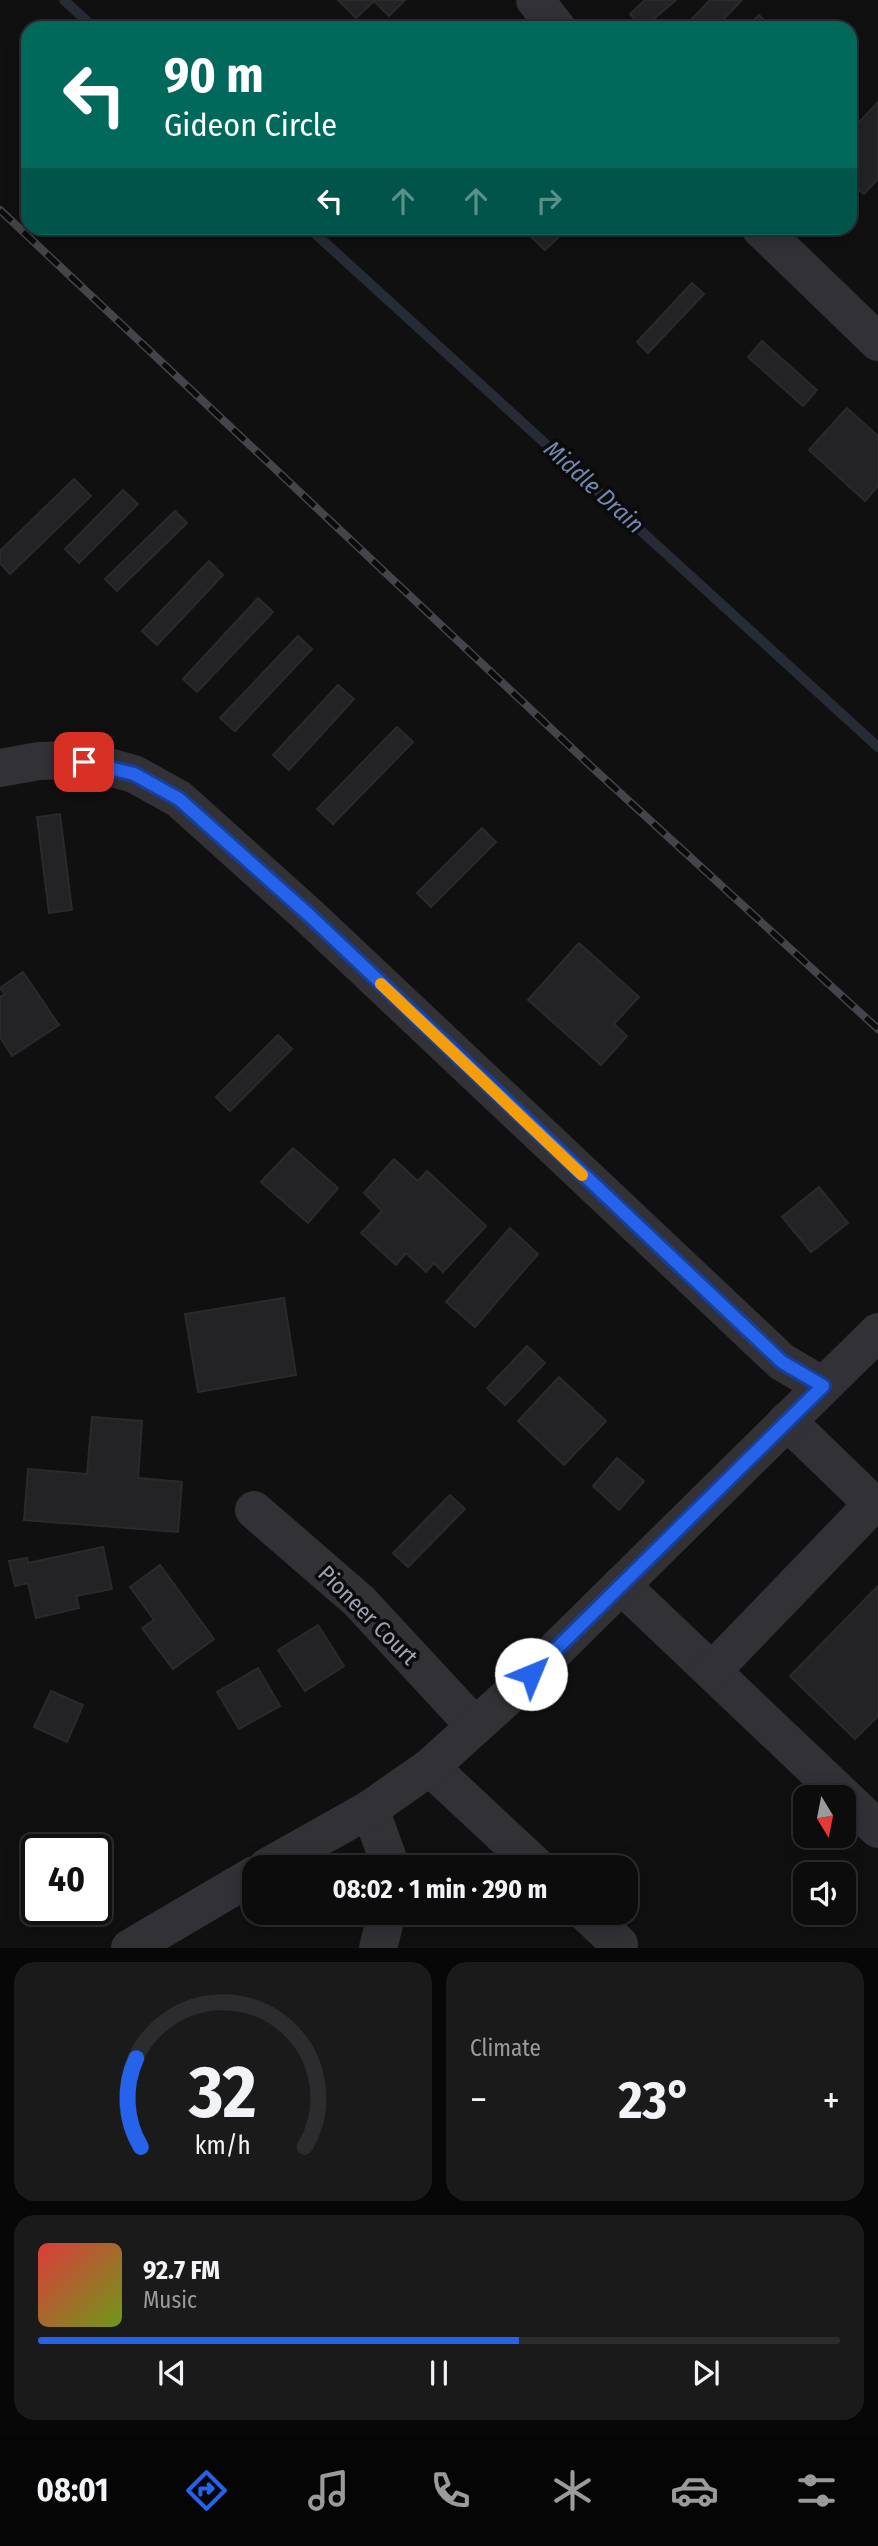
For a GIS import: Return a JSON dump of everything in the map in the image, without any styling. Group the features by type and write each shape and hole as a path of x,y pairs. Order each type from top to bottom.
{"street":[{"path":"535,0 552,21"},
{"path":"767,235 878,342"},
{"path":"0,768 39,761 70,760 98,764 134,774 179,799 309,915 782,1362 823,1386"},
{"path":"288,1855 370,1809 430,1767 621,1585 878,1332"},
{"path":"712,1671 873,1504 787,1421"},
{"name":"Pioneer Court","path":"254,1510 359,1601 475,1726"},
{"path":"621,1585 712,1671 871,1810"},
{"path":"430,1767 524,1855"},
{"path":"370,1809 387,1855"},
{"path":"130,1948 242,1882"},
{"path":"377,1948 384,1925"},
{"path":"599,1925 620,1944"}],"building":[{"path":"338,0 405,0 389,16 374,1 356,18"},
{"path":"645,0 676,0 651,21 636,21 630,14"},
{"path":"710,0 742,0 722,21 690,21"},
{"path":"759,15 765,21 753,21"},
{"path":"878,102 878,179 864,194 857,188 857,124"},
{"path":"529,235 561,235 545,250"},
{"path":"692,283 704,294 648,353 637,342"},
{"path":"762,341 817,390 803,406 748,357"},
{"path":"847,408 878,436 878,486 865,501 809,450"},
{"path":"74,479 91,496 10,574 0,563 0,551"},
{"path":"123,490 138,504 79,563 65,549"},
{"path":"175,511 187,523 117,591 105,579"},
{"path":"209,561 223,575 157,645 142,631"},
{"path":"258,598 273,612 197,692 183,679"},
{"path":"298,636 312,649 235,731 220,718"},
{"path":"338,685 354,699 289,770 273,755"},
{"path":"397,727 413,742 333,824 317,809"},
{"path":"60,814 72,910 49,913 37,817"},
{"path":"482,828 496,842 431,907 417,893"},
{"path":"579,943 639,997 614,1024 627,1036 601,1065 528,1000"},
{"path":"23,972 59,1025 12,1056 0,1037 0,997 5,994 0,988"},
{"path":"278,1035 292,1049 230,1111 216,1097"},
{"path":"293,1148 338,1188 308,1223 261,1182"},
{"path":"394,1159 418,1181 427,1171 486,1226 443,1272 434,1263 426,1272 406,1253 396,1265 361,1233 382,1211 364,1193"},
{"path":"819,1187 848,1223 811,1252 782,1217"},
{"path":"510,1228 538,1254 475,1327 446,1302"},
{"path":"284,1298 296,1375 198,1392 185,1314"},
{"path":"527,1346 545,1363 505,1405 487,1388"},
{"path":"559,1377 606,1421 564,1465 518,1421"},
{"path":"92,1417 142,1421 138,1478 182,1482 178,1532 24,1520 28,1469 87,1474"},
{"path":"617,1458 644,1481 619,1510 593,1486"},
{"path":"450,1495 465,1509 408,1567 393,1553"},
{"path":"103,1547 112,1589 76,1596 79,1608 36,1618 28,1583 15,1586 9,1561 27,1558 28,1563"},
{"path":"160,1565 214,1639 173,1669 142,1628 154,1620 130,1587"},
{"path":"878,1586 878,1716 855,1739 790,1676"},
{"path":"318,1625 344,1666 305,1691 278,1650"},
{"path":"258,1668 280,1706 239,1729 217,1692"},
{"path":"51,1691 83,1705 67,1742 34,1727"}],"waterway":[{"name":"Middle Drain","path":"64,0 86,21"},
{"name":"Middle Drain","path":"317,235 878,747"}],"railway":[{"path":"0,210 21,230"},
{"path":"27,235 595,770 878,1029"}],"slow traffic":[{"path":"381,984 582,1175"}],"route":[{"path":"84,762 134,774 179,799 309,915 782,1362 823,1386 531,1674"}]}
